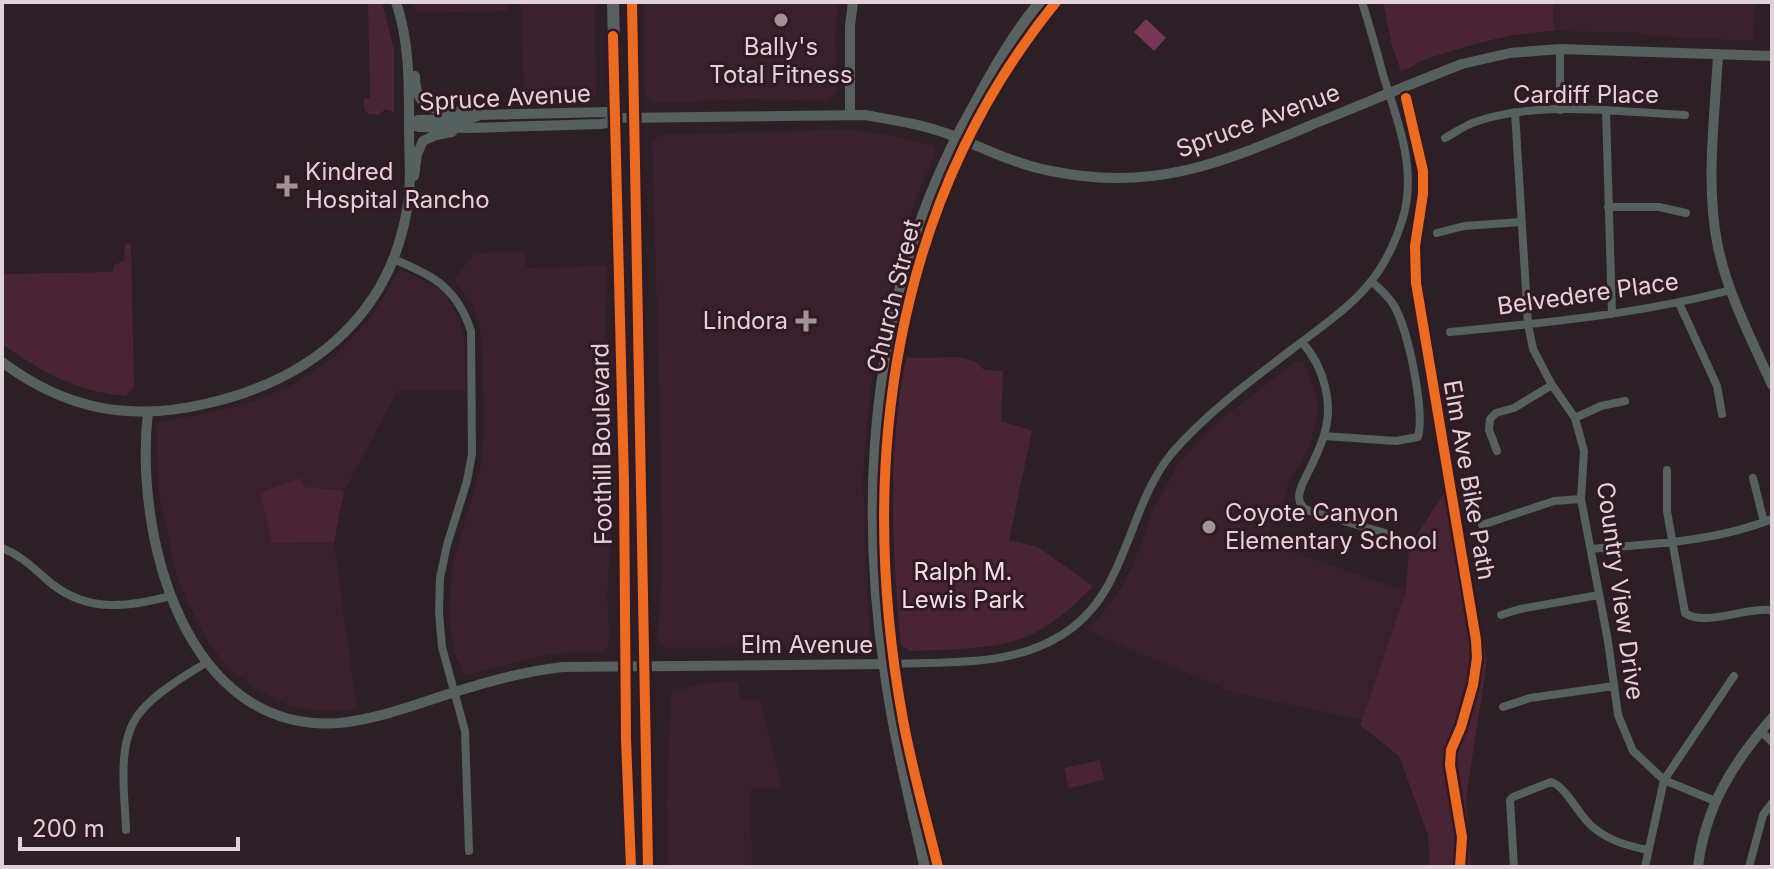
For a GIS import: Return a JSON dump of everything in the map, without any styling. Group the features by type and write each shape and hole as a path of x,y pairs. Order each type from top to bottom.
{"main road":[{"name":"Foothill Boulevard","path":"613,2 631,867"},
{"name":"Foothill Boulevard","path":"632,2 648,867"},
{"name":"Church Street","path":"925,867 899,753 889,664 885,488 892,347 961,140 989,77 1040,2"},
{"name":"Church Street","path":"961,140 1013,60 1056,2"},
{"name":"Church Street","path":"889,664 938,867"}],"street":[{"path":"2,362 40,388 91,407 120,412 148,412 187,409 269,386 306,366 333,345 377,291 393,259 404,223 410,180 408,64 405,34 396,2"},
{"path":"850,114 849,38 853,2"},
{"name":"Elm Avenue","path":"148,412 146,489 155,543 171,596 207,662 235,691 256,704 287,716 328,723 358,720 536,670 563,667 977,662 1028,651 1061,636 1086,614 1111,582 1140,511 1170,455 1203,419 1345,311 1372,282 1386,260 1405,210 1408,178 1405,151 1362,2"},
{"path":"1560,49 1560,110"},
{"name":"Spruce Avenue","path":"409,123 418,127 471,128 601,124 614,118 850,114 901,121 1049,171 1103,178 1153,177 1211,165 1481,58 1560,49 1772,56"},
{"path":"1718,54 1712,198 1718,249 1731,290 1772,385"},
{"path":"408,64 415,74 417,94 422,103 438,110 480,115"},
{"name":"Cardiff Place","path":"1445,138 1476,121 1515,112 1560,110 1685,115"},
{"path":"1606,111 1612,314"},
{"name":"Spruce Avenue","path":"409,123 469,119 480,115 607,112 614,118"},
{"name":"Country View Drive","path":"1515,112 1528,324 1533,349 1552,385 1575,418 1584,451 1581,499 1618,715 1633,751 1664,780 1715,801"},
{"path":"410,180 416,174 417,154 423,141 471,128"},
{"path":"1608,207 1659,207 1686,213"},
{"path":"1437,233 1464,226 1521,222"},
{"path":"393,259 420,269 441,282 455,297 471,331 472,454 440,578 442,647 465,731 469,851"},
{"path":"1324,436 1396,441 1418,437 1419,413 1408,341 1393,304 1372,282"},
{"name":"Belvedere Place","path":"1450,332 1612,314 1679,303 1731,290"},
{"path":"1679,303 1717,386 1722,414"},
{"path":"1302,342 1316,362 1327,394 1324,436 1299,493 1302,508 1392,535"},
{"path":"1497,451 1489,430 1490,419 1552,385"},
{"path":"1575,418 1601,406 1625,401"},
{"path":"1667,470 1667,511 1685,613 1699,620 1756,608 1772,610"},
{"path":"1591,549 1672,543 1727,533 1768,520 1753,478"},
{"path":"1482,525 1554,501 1581,499"},
{"path":"2,548 28,562 70,596 86,602 120,607 171,596"},
{"path":"1501,615 1599,595"},
{"path":"126,830 125,766 128,736 134,721 158,696 207,662"},
{"path":"1645,867 1664,780 1734,676"},
{"path":"1503,707 1530,698 1614,686"},
{"path":"1698,867 1705,830 1715,801 1728,775 1772,718"},
{"path":"1761,731 1772,742"},
{"path":"1514,867 1510,800 1556,783 1593,828 1617,842 1648,850"},
{"path":"1749,867 1763,815 1772,803"}],"shaded area":[{"path":"412,2 507,2 508,11 416,13"},
{"path":"521,2 595,2 596,96 592,101 524,103"},
{"path":"644,2 838,2 835,34 837,92 828,101 752,99 652,103 645,95"},
{"path":"1553,2 1755,2 1753,41 1554,31"},
{"path":"1146,19 1166,38 1154,51 1134,32"},
{"path":"864,131 933,145 936,153 915,201 897,262 879,332 870,394 863,478 870,642 866,646 666,648 658,640 662,567 652,143 660,135"},
{"path":"525,252 526,268 607,266 605,331 611,542 607,596 610,638 604,651 549,654 465,676 455,655 449,617 453,561 481,466 484,431 482,338 474,307 454,279 475,253"},
{"path":"400,269 434,285 448,298 458,316 465,339 466,390 398,390 344,492 334,542 357,710 317,711 287,705 256,689 229,669 208,642 187,601 176,574 159,495 156,423 240,406 291,386 335,356 371,317"},
{"name":"Coyote Canyon Elementary School","path":"1296,361 1304,361 1310,375 1317,401 1317,416 1310,445 1287,487 1285,502 1277,508 1266,543 1406,591 1362,720 1234,693 1085,630 1100,617 1120,590 1133,565 1153,510 1178,464 1214,425"},
{"path":"739,682 740,700 760,700 782,788 751,789 752,867 668,867 671,692 705,683"}],"green space":[{"path":"368,2 382,2 394,50 394,112 385,109 379,115 368,114 364,109 364,99 370,98"},
{"path":"1383,2 1553,2 1554,31 1488,41 1424,60 1401,71"},
{"path":"125,244 131,244 134,387 126,396 91,390 60,379 2,344 2,274 113,272 114,266 124,260"},
{"name":"Ralph M. Lewis Park","path":"906,357 968,359 984,370 1003,371 1001,421 1032,431 1009,540 1038,547 1093,586 1071,608 1030,635 1010,642 966,649 910,651 901,645 893,501 896,428"},
{"path":"300,478 304,487 344,491 334,542 272,543 260,493"},
{"path":"1444,493 1458,494 1487,661 1466,799 1471,867 1430,867 1428,835 1399,756 1360,725 1406,591 1409,547"},
{"path":"1100,760 1104,780 1069,788 1064,768"}],"cycle path":[{"path":"632,2 648,867"},
{"path":"938,867 903,720 890,625 884,530 888,436 900,343 923,252 956,164 1000,81 1056,2"},
{"path":"613,36 631,867"},
{"name":"Elm Ave Bike Path","path":"1406,98 1423,171 1423,194 1415,246 1416,283 1476,640 1473,685 1451,750 1450,765 1462,837 1460,867"}],"place":[{"name":"Bally's Total Fitness","path":"781,20"},
{"name":"Kindred Hospital Rancho","path":"287,186"},
{"name":"Lindora","path":"806,321"},
{"name":"Coyote Canyon Elementary School","path":"1209,527"}]}
